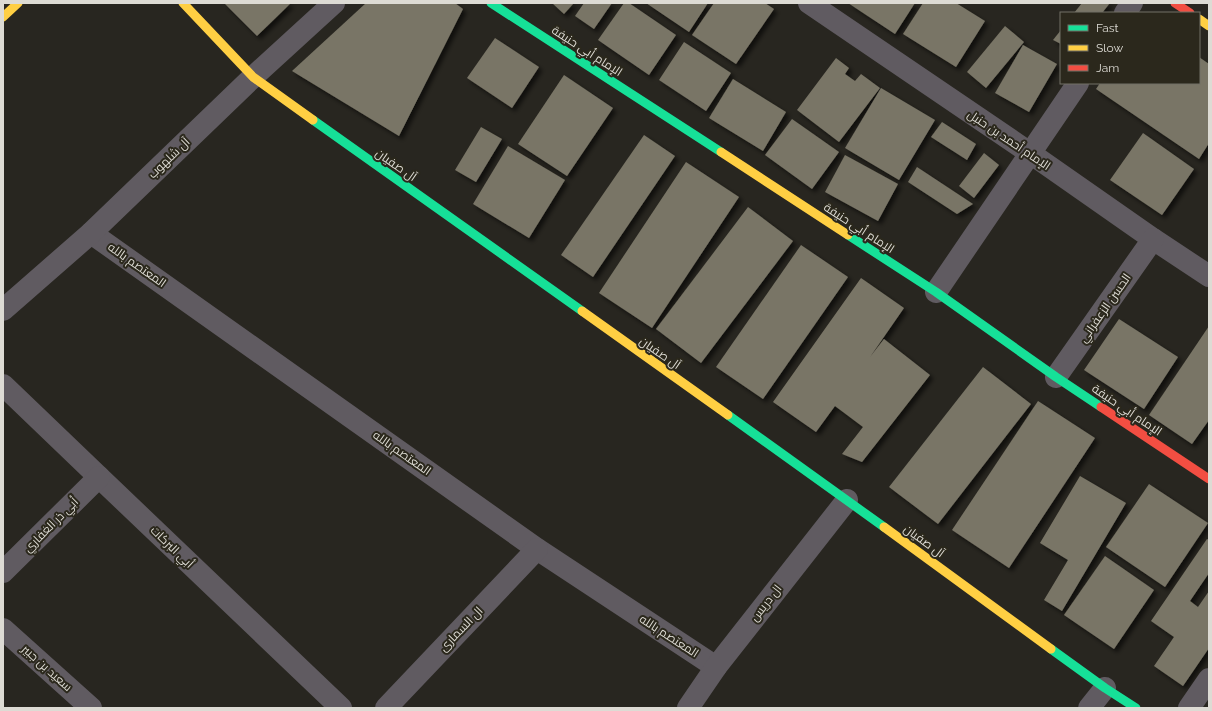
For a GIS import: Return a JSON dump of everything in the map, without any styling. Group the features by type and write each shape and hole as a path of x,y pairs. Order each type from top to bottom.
{"street":[{"path":"3,16 18,3"},
{"name":"آل صفيان","path":"183,3 253,77 847,500 1105,688 1136,708"},
{"name":"آل شلهوب","path":"3,310 91,233 253,77 334,3"},
{"name":"الإمام أبي حنيفة","path":"491,3 936,292 1056,376 1209,479"},
{"name":"الإمام أحمد بن حنبل","path":"809,3 1209,276"},
{"path":"1126,12 1132,3"},
{"path":"1175,3 1188,12"},
{"path":"1200,20 1209,26"},
{"path":"936,292 1077,84"},
{"name":"المعتصم بالله","path":"91,233 537,549 716,667"},
{"name":"الحسن الزعفراني","path":"1056,376 1153,239"},
{"name":"أبي البركات","path":"3,385 98,478 341,708"},
{"name":"أبي ذر الغفاري","path":"3,572 98,478"},
{"name":"ال دريس","path":"688,708 716,667 847,500"},
{"name":"ال السمارى","path":"386,708 537,549"},
{"name":"سعيد بن جبير","path":"3,629 91,708"},
{"path":"1189,708 1209,679"},
{"path":"1089,708 1105,688"}],"building":[{"path":"224,3 291,3 257,36"},
{"path":"366,3 455,3 463,9 399,136 292,71"},
{"path":"552,3 574,3 564,14"},
{"path":"584,3 612,3 594,29 575,16"},
{"path":"624,3 629,3 676,35 649,75 598,40"},
{"path":"646,3 680,4 708,3 689,32"},
{"path":"714,3 765,3 774,9 736,64 692,35"},
{"path":"848,3 915,3 895,34"},
{"path":"923,3 956,3 985,21 956,67 903,34"},
{"path":"1082,3 1110,3 1103,12 1075,12"},
{"path":"1005,26 1024,42 986,88 967,72"},
{"path":"1060,31 1060,44 1053,40"},
{"path":"495,38 539,67 512,108 467,78"},
{"path":"684,42 731,73 706,111 659,80"},
{"path":"1023,45 1057,64 1029,112 995,93"},
{"path":"836,58 849,68 845,74 855,81 861,74 880,88 839,142 797,110"},
{"path":"1200,58 1209,64 1209,143 1199,159 1096,89 1099,84 1200,84"},
{"path":"564,75 613,108 567,176 518,144"},
{"path":"733,79 786,112 763,151 709,118"},
{"path":"881,88 935,120 899,180 845,148"},
{"path":"792,119 839,152 812,189 765,155"},
{"path":"942,122 976,144 967,160 931,137"},
{"path":"481,127 502,139 476,182 455,170"},
{"path":"1143,133 1194,169 1162,215 1110,180"},
{"path":"644,135 675,156 593,277 561,255"},
{"path":"508,146 565,180 529,238 473,204"},
{"path":"984,153 999,165 974,198 959,186"},
{"path":"845,155 898,184 878,221 825,192"},
{"path":"686,162 739,197 652,328 599,293"},
{"path":"917,167 973,204 957,214 908,182"},
{"path":"748,207 793,241 701,363 656,329"},
{"path":"801,245 848,277 763,399 716,367"},
{"path":"861,278 904,308 870,357 884,339 930,375 862,462 842,454 863,427 835,406 816,432 773,402"},
{"path":"1119,319 1178,357 1144,409 1084,370"},
{"path":"1209,326 1209,420 1192,444 1149,415"},
{"path":"983,367 1031,404 938,524 889,487"},
{"path":"1038,401 1095,438 1009,568 952,530"},
{"path":"1080,476 1126,503 1062,611 1044,600 1068,560 1040,543"},
{"path":"1149,484 1208,523 1165,587 1106,547"},
{"path":"1207,539 1209,540 1209,573 1190,601 1198,607 1209,591 1209,648 1183,686 1154,666 1174,637 1151,621"},
{"path":"1105,556 1154,590 1114,649 1064,615"}],"traffic: fast":[{"path":"491,3 721,152"},
{"path":"313,120 582,311"},
{"path":"848,235 936,292 1101,407"},
{"path":"728,415 884,527"},
{"path":"1051,649 1105,688 1136,708"}],"traffic: slow":[{"path":"3,17 18,3"},
{"path":"183,3 253,77 313,120"},
{"path":"1200,20 1209,26"},
{"path":"721,152 848,235"},
{"path":"582,311 728,415"},
{"path":"884,527 1051,649"}],"traffic: jam":[{"path":"1175,3 1188,12"},
{"path":"1101,407 1209,479"}]}
